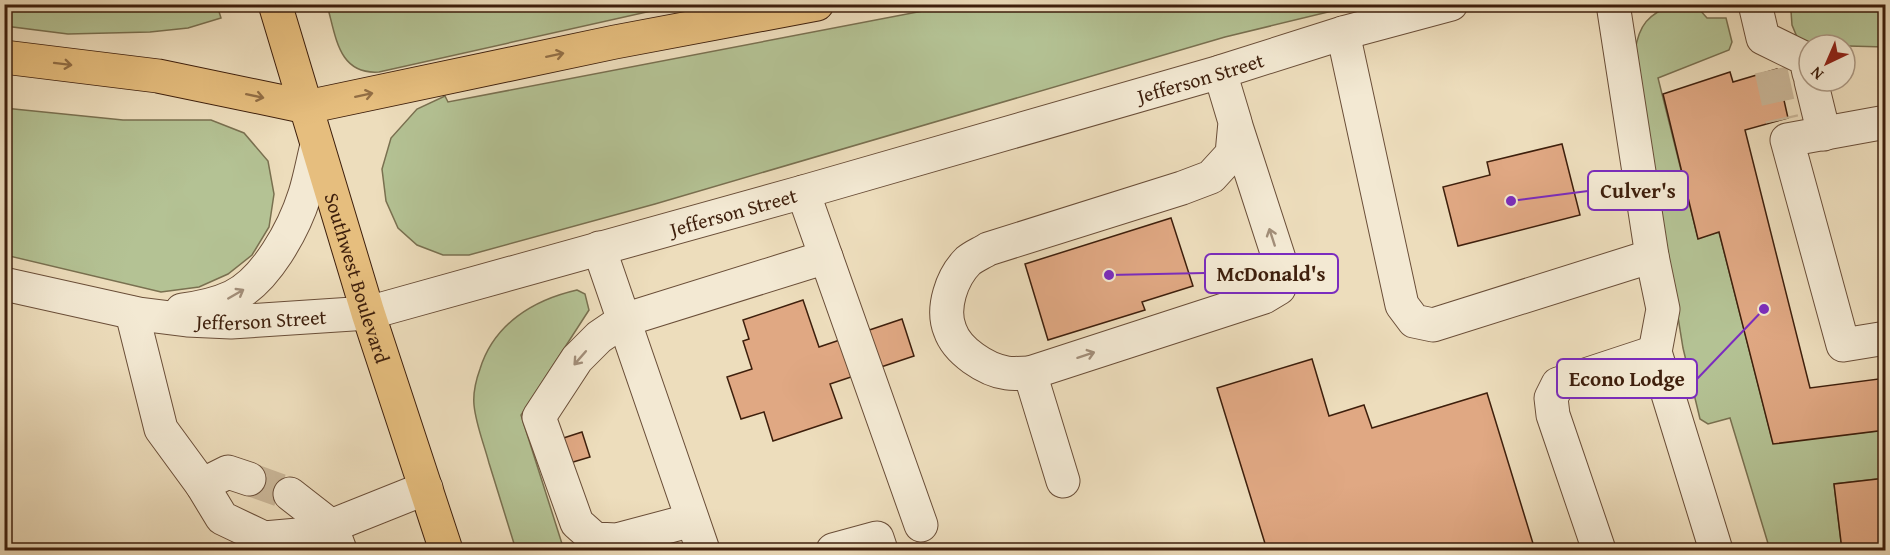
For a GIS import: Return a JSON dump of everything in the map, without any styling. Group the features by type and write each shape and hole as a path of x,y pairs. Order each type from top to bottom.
{"main road":[{"name":"Southwest Boulevard","path":"275,4 368,313 446,550"},
{"path":"4,57 158,76 307,107 615,42 817,4"}],"street":[{"name":"Jefferson Street","path":"4,284 135,314 187,320 231,322 368,313 803,192 1220,72 1342,33 1451,4"},
{"path":"1613,4 1652,256 1663,309 1655,352 1716,550"},
{"path":"1755,4 1771,70"},
{"path":"1342,33 1402,305 1414,321 1432,325 1652,256"},
{"path":"1763,38 1797,55"},
{"path":"1220,72 1283,271 1279,288 1264,297 1030,373 1007,373 986,367 965,352 950,330 946,300 956,278 969,261 988,249 1211,177 1232,154 1235,122"},
{"path":"1814,93 1824,134"},
{"path":"1886,122 1824,134 1785,130 1843,345 1886,338"},
{"path":"317,145 305,196 290,230 274,257 252,284 231,298 193,309 135,314 161,429 202,485 222,518 266,544 301,543 335,538 426,488"},
{"path":"803,192 921,525"},
{"path":"599,248 703,550"},
{"path":"692,520 617,540 595,539 577,523 539,417 577,359 599,337 624,320 826,257"},
{"path":"1599,550 1553,415 1551,398 1558,384 1655,352"},
{"path":"1030,373 1063,481"},
{"path":"202,485 228,472 249,479"},
{"path":"290,494 335,538"},
{"path":"833,550 877,538 880,550"}],"green space":[{"path":"5,4 217,5 221,18 188,28 150,32 68,34 5,26"},
{"path":"327,4 678,5 379,72 365,71 355,67 347,60 337,41"},
{"path":"954,5 1357,5 1225,37 655,204 469,255 443,255 417,245 398,228 386,201 382,169 391,138 417,109 445,96 448,102"},
{"path":"1673,5 1698,5 1707,18 1726,18 1732,42 1729,50 1658,78 1698,238 1719,232 1773,443 1885,430 1885,478 1834,484 1842,550 1770,550 1730,418 1708,424 1700,419 1683,348 1635,51 1639,34 1646,22 1657,12"},
{"path":"1794,5 1885,5 1885,47 1857,46 1857,33 1797,33 1797,37 1792,25 1791,11"},
{"path":"4,108 123,120 211,120 244,133 268,161 274,194 269,227 252,255 228,274 199,287 161,292 5,255"},
{"path":"577,290 585,294 589,310 521,415 564,550 516,550 476,420 474,392 476,382 486,353 505,327 517,316 545,300"}],"building":[{"path":"1777,69 1788,118 1745,130 1810,388 1886,378 1886,430 1773,444 1719,232 1698,239 1663,94 1730,72 1733,82"},
{"path":"1562,144 1580,215 1458,246 1443,187 1490,175 1487,162"},
{"path":"1171,218 1193,286 1142,302 1145,310 1048,340 1025,264"},
{"path":"803,300 819,347 902,319 914,356 830,384 842,418 773,441 764,412 741,419 727,377 752,369 743,341 749,339 743,320"},
{"path":"1312,359 1329,416 1364,405 1372,428 1487,393 1535,550 1267,550 1217,388"},
{"path":"582,432 590,457 553,468 545,444"},
{"path":"1886,478 1886,550 1842,550 1834,484"}],"tunnel":[{"path":"1771,70 1782,120"},
{"path":"249,479 290,494"}],"place":[{"name":"Culver's","path":"1511,201"},
{"name":"McDonald's","path":"1109,275"},
{"name":"Econo Lodge","path":"1764,309"}]}
